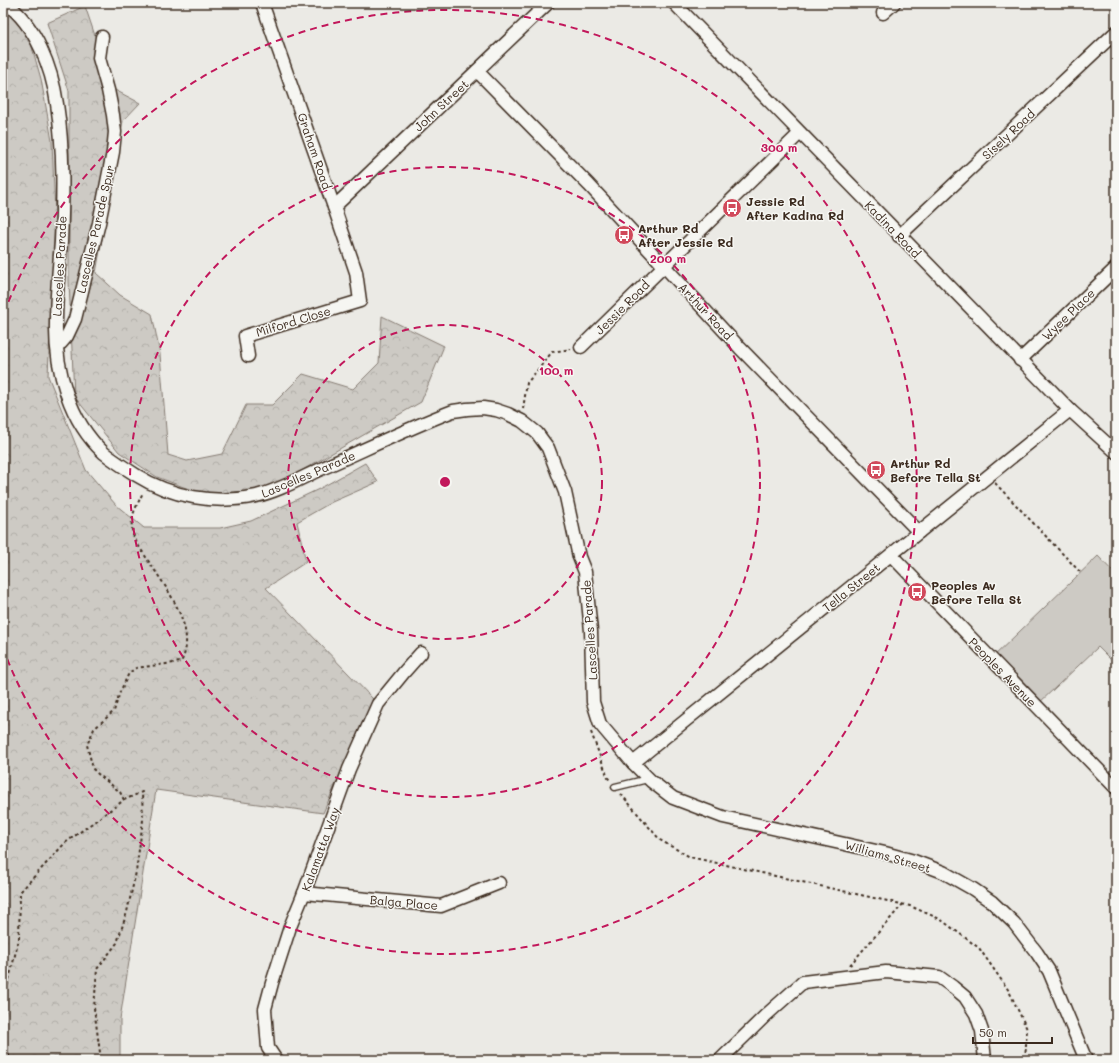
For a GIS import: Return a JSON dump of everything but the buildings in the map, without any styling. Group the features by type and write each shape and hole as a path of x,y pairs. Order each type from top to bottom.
{"street":[{"name":"Lascelles Parade","path":"6,3 12,7 36,41 46,59 52,75 56,93 60,127 63,195 56,323 57,345 63,383 78,419 88,435 104,452 122,466 147,481 161,487 204,499 233,500 258,496 281,488 383,441 453,411 483,408 502,412 522,420 537,433 548,448 565,492 579,557 585,572 591,631 593,702 600,724 633,763"},
{"name":"Graham Road","path":"262,3 356,272 360,301"},
{"name":"John Street","path":"334,206 548,3"},
{"name":"Kadina Road","path":"674,3 1020,360 1070,410 1116,452"},
{"path":"883,13 894,3"},
{"name":"Sisely Road","path":"899,236 1116,32"},
{"name":"Lascelles Parade Spur","path":"57,345 61,344 67,336 75,318 99,223 113,152 115,132 113,115 99,58 102,37"},
{"name":"Arthur Road","path":"477,71 589,185 740,348 919,532"},
{"name":"Jessie Road","path":"581,347 800,133"},
{"name":"Wyee Place","path":"1020,360 1116,268"},
{"name":"Milford Close","path":"248,356 245,336 360,301"},
{"name":"Tella Street","path":"633,763 1070,410"},
{"name":"Peoples Avenue","path":"891,555 1116,788"},
{"name":"Kalamatta Way","path":"276,1060 268,1048 265,1009 290,927 304,893 349,769 378,704 421,653"},
{"name":"Williams Street","path":"633,763 648,779 673,798 723,817 878,851 914,861 943,872 973,889 992,902 1014,923 1049,971 1086,1060"},
{"name":"Balga Place","path":"304,893 441,906 499,883"},
{"path":"720,1060 765,1016 803,982 886,972 939,977 953,986 965,997 976,1014 982,1031 985,1060"}],"lane":[{"path":"615,787 648,779"}],"path":[{"path":"522,420 527,383 552,352 581,347"},
{"path":"988,477 1081,573"},
{"path":"124,800 120,792 94,769 87,745 94,729 114,711 120,692 129,673 136,668 180,662 186,645 184,627 178,608 138,544 132,530 134,511 147,481"},
{"path":"591,728 608,778 660,840 690,857 910,906 940,919 979,948 1009,991 1027,1029 1025,1060"},
{"path":"3,1003 19,939 20,892 65,844 124,800 142,792 143,820 136,872 128,912 117,944 97,969 94,1008 101,1060"},
{"path":"838,978 903,904"},
{"path":"3,1050 14,1060"}],"green space":[{"path":"3,6 10,11 30,40 41,79 52,141 55,215 48,376 86,470 116,505 144,528 220,528 251,521 319,489 365,463 378,482 332,502 297,522 306,562 266,588 373,699 323,813 156,790 120,1019 120,1060 3,1060"},
{"path":"85,6 113,89 140,103 123,121 96,273 120,295 152,314 160,354 168,455 187,461 222,454 246,405 272,405 303,374 353,389 379,363 382,316 444,346 421,402 273,487 210,497 157,477 119,452 74,396 69,281 69,91 47,23"},
{"path":"1098,556 1116,575 1116,665 1098,647 1036,706 991,659"}],"place":[{"name":"Jessie Rd After Kadina Rd","path":"732,208"},
{"name":"Arthur Rd After Jessie Rd","path":"624,235"},
{"name":"Arthur Rd Before Tella St","path":"876,470"},
{"name":"Peoples Av Before Tella St","path":"917,592"}]}
